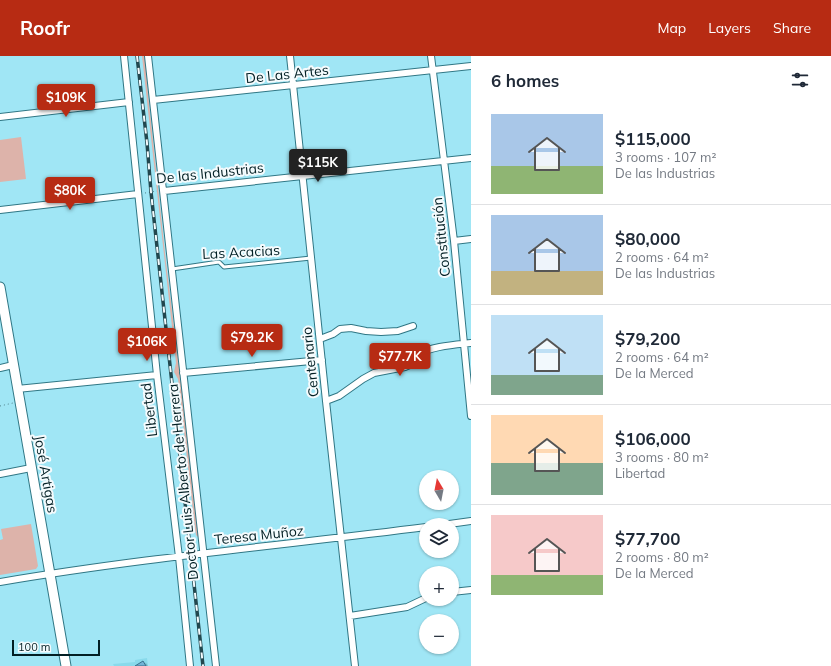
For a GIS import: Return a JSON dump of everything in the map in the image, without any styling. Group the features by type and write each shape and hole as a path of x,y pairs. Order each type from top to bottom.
{"street":[{"name":"Libertad","path":"124,56 157,375 179,557 190,666"},
{"name":"Doctor Luis Alberto de Herrera","path":"148,56 216,666"},
{"name":"Centenario","path":"290,56 355,666"},
{"name":"Constitución","path":"431,56 454,241 471,416"},
{"name":"De Las Artes","path":"153,100 471,66"},
{"path":"0,117 129,102"},
{"name":"De las Industrias","path":"164,192 471,158"},
{"name":"De las Industrias","path":"0,210 138,194"},
{"path":"454,241 471,239"},
{"name":"José Artigas","path":"0,286 66,666"},
{"path":"320,339 333,334 340,329 351,328 381,332 398,331 413,326"},
{"path":"326,401 339,396 374,373 405,367 414,363 416,355 426,350 471,343"},
{"path":"183,373 322,360"},
{"path":"0,368 13,365"},
{"path":"17,389 157,375"},
{"path":"0,474 31,468"},
{"path":"459,523 471,521"},
{"name":"Teresa Muñoz","path":"0,582 49,573 419,528"},
{"path":"459,591 471,590"},
{"path":"350,616 406,607 419,601"}],"lane":[{"name":"Las Acacias","path":"172,269 219,262 224,267 311,258"}],"path":[{"name":"De las Industrias","path":"138,194 164,192"},
{"path":"0,406 19,402"}],"shaded area":[{"path":"142,56 145,56 166,262 200,536 199,538 196,535 195,529 178,379 174,372 176,363"},
{"path":"21,137 26,179 0,182 0,140"},
{"path":"31,524 38,566 36,569 0,575 0,540 3,539 1,529"},
{"path":"147,658 148,666 114,666 113,664 135,662 135,660"}],"building":[{"path":"143,661 146,666 135,666"}],"railway":[{"path":"137,56 203,666"}]}
